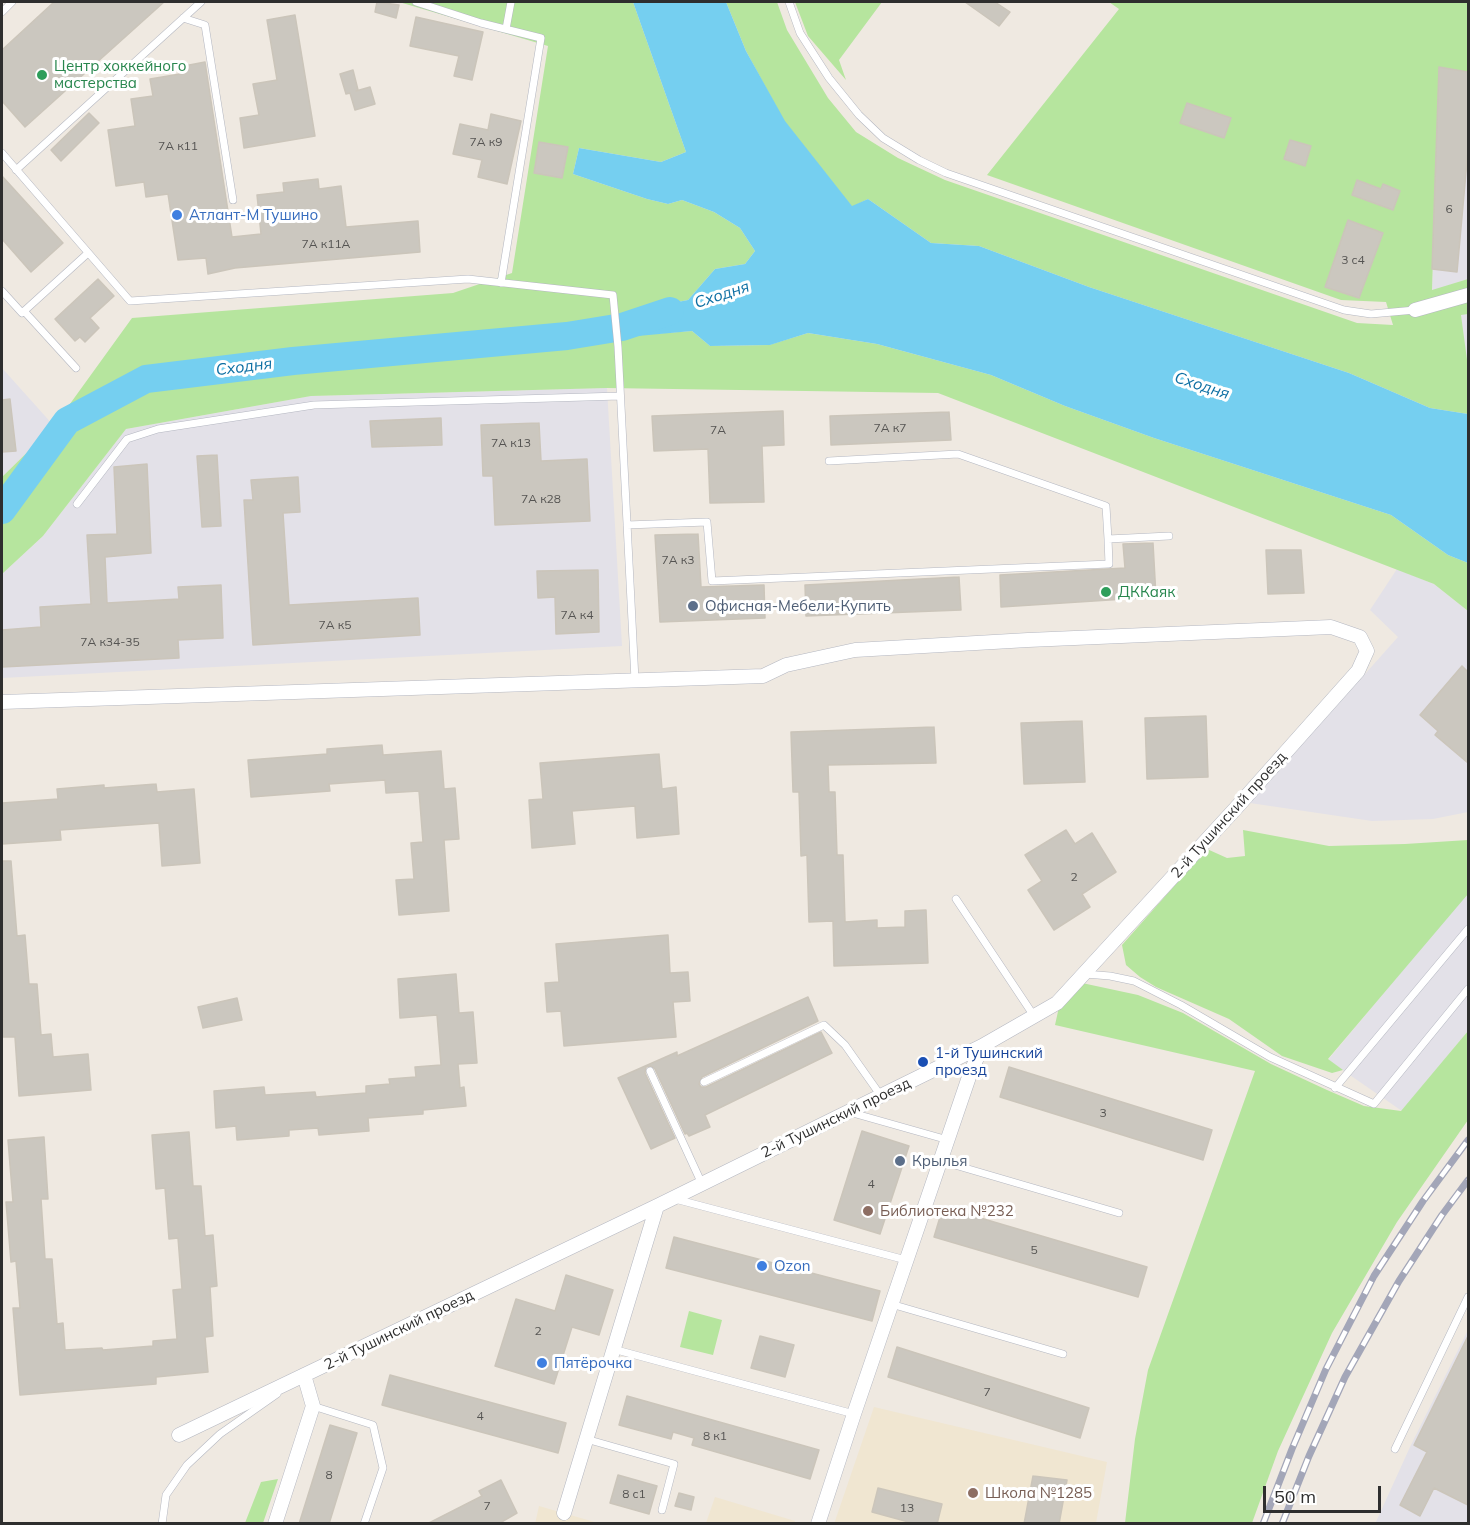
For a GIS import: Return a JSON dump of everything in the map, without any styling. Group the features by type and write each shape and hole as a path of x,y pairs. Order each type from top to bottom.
{"street":[{"path":"1415,310 1468,295"},
{"name":"2-й Тушинский проезд","path":"179,1435 881,1096 982,1046 1057,1003 1358,671 1367,651 1360,637 1331,627 867,649 786,665 763,676 635,680"},
{"path":"2,702 635,680"},
{"path":"818,1524 906,1260 982,1046"},
{"path":"561,1518 657,1206"},
{"path":"275,1524 313,1406 304,1375"}],"lane":[{"path":"2,12 12,2"},
{"path":"16,170 201,2"},
{"path":"416,2 541,38 501,283"},
{"path":"506,29 511,2"},
{"path":"789,2 800,33 829,78 859,115 883,138 919,160 946,173 1344,310 1371,315 1415,310"},
{"path":"183,18 205,25 233,200"},
{"path":"2,153 130,301 468,279 613,295 621,396 635,680"},
{"path":"2,291 21,313 88,253"},
{"path":"24,311 76,368"},
{"path":"78,504 127,439 158,429 314,405 621,396"},
{"path":"627,525 707,522 712,581 1108,564 1106,506 958,454 829,461"},
{"path":"1108,539 1168,536"},
{"path":"956,899 1034,1016"},
{"path":"1335,1088 1468,929"},
{"path":"1084,974 1134,981 1181,1005 1270,1057 1374,1104 1468,989"},
{"path":"704,1082 824,1025 845,1045 881,1096"},
{"path":"650,1071 702,1184"},
{"path":"848,1112 948,1140"},
{"path":"940,1161 1119,1213"},
{"path":"673,1198 906,1260"},
{"path":"1395,1449 1468,1297"},
{"path":"891,1304 1063,1353"},
{"path":"612,1349 854,1414"},
{"path":"162,1524 166,1495 188,1465 220,1434 304,1375"},
{"path":"313,1406 373,1425 383,1468 364,1524"},
{"path":"585,1439 674,1464 662,1510"}],"shaded area":[{"path":"1439,67 1468,72 1468,279 1432,291"},
{"path":"1461,314 1468,314 1468,367 1467,367"},
{"path":"2,368 54,426 2,477"},
{"path":"607,388 622,646 2,678 2,574 43,536 126,429 311,396"},
{"path":"1397,569 1434,584 1468,611 1468,812 1433,819 1372,821 1250,803 1398,637 1370,610"},
{"path":"1467,893 1468,1031 1402,1111 1328,1060"},
{"path":"1468,1330 1468,1523 1375,1524 1410,1447"},
{"name":"Школа №1285","path":"874,1407 1107,1462 1096,1523 834,1524"},
{"path":"715,1497 795,1521 794,1524 706,1523"},
{"path":"539,1506 598,1523 535,1524"}],"green space":[{"path":"399,2 633,2 686,152 661,162 579,148 573,174 647,199 668,204 682,200 714,212 740,228 755,251 745,264 715,269 688,300 631,311 638,335 692,331 710,346 769,345 808,333 877,344 991,375 1065,406 1154,438 1391,515 1448,555 1468,563 1468,611 1434,584 938,393 607,388 311,396 126,429 43,536 2,574 2,477 54,426 132,318 453,293 512,273 548,46"},
{"path":"726,2 777,2 787,30 828,98 856,132 898,158 945,180 1357,323 1393,325 1386,302 1341,300 987,175 1119,9 1109,2 1468,2 1468,72 1439,67 1432,290 1468,279 1468,314 1461,315 1468,367 1468,414 1430,408 1349,373 1089,287 979,246 931,243 868,199 852,207 784,121 746,51"},
{"path":"795,2 882,2 839,60 846,80 808,36"},
{"path":"1243,830 1329,846 1468,840 1468,894 1328,1059 1343,1070 1332,1073 1282,1056 1229,1019 1156,987 1126,965 1122,945 1207,849 1227,858 1245,856"},
{"path":"1082,983 1138,995 1183,1013 1271,1064 1327,1090 1364,1106 1401,1111 1468,1031 1468,1120 1397,1222 1332,1333 1278,1451 1252,1523 1125,1523 1135,1439 1148,1370 1255,1071 1055,1025 1059,1007"},
{"path":"689,1311 722,1320 713,1355 680,1347"},
{"path":"278,1479 263,1523 245,1523 261,1482"}],"water":[{"path":"633,2 726,2 746,51 785,121 852,206 868,199 931,243 979,246 1089,287 1349,373 1430,408 1468,414 1468,563 1448,555 1391,515 1154,438 1065,406 991,375 877,344 808,333 770,345 710,346 692,331 638,336 631,311 688,300 715,269 745,264 755,251 740,228 714,212 682,200 668,204 647,199 573,174 579,148 661,162 686,152"}],"building":[{"name":"Центр хоккейного мастерства","path":"54,2 164,2 25,127 2,101 2,50"},
{"path":"377,2 399,5 396,18 375,12"},
{"path":"965,2 995,2 1010,12 999,26"},
{"path":"295,15 315,136 244,148 240,118 259,115 253,84 277,80 267,20"},
{"path":"416,17 483,32 472,80 454,76 459,56 410,46"},
{"path":"205,62 232,237 261,234 257,195 284,192 283,183 318,179 319,189 341,186 346,227 418,221 420,252 235,268 208,274 206,258 178,260 168,194 146,197 144,182 116,186 108,130 135,126 131,99 153,96 150,79 186,73 184,66"},
{"path":"1439,67 1468,72 1468,150 1457,272 1432,269"},
{"path":"353,70 358,90 356,91 370,87 375,104 355,110 350,93 346,94 340,74"},
{"path":"1187,103 1231,118 1224,138 1180,123"},
{"path":"89,113 99,123 61,161 51,150"},
{"path":"491,114 521,121 507,184 478,177 482,160 453,154 460,124 488,130"},
{"path":"1290,140 1311,146 1305,166 1284,159"},
{"path":"539,142 568,147 562,178 534,173"},
{"path":"2,176 63,243 31,272 2,239"},
{"path":"1357,180 1381,189 1383,184 1400,191 1393,210 1352,195"},
{"path":"1348,220 1383,233 1359,298 1325,287"},
{"path":"98,279 114,296 90,318 99,328 85,342 80,337 75,341 55,319"},
{"path":"10,399 16,451 2,452 2,400"},
{"path":"783,411 784,445 762,446 764,502 710,503 708,449 654,451 652,416"},
{"path":"949,412 951,440 831,445 830,416"},
{"path":"441,418 442,445 372,447 370,421"},
{"path":"539,423 541,461 587,459 590,521 495,525 493,476 483,476 481,425"},
{"path":"217,455 221,526 202,527 197,456"},
{"path":"147,464 151,553 105,557 107,603 179,599 178,587 221,585 223,638 178,640 179,658 2,667 2,630 41,627 40,607 91,604 87,535 117,534 114,467"},
{"path":"298,477 300,512 283,513 289,605 418,598 420,635 253,645 244,500 253,500 251,480"},
{"path":"698,534 701,587 764,585 765,618 660,622 655,535"},
{"path":"1153,543 1156,597 1001,607 1000,575 1125,568 1123,544"},
{"path":"1266,550 1301,550 1304,593 1268,594"},
{"path":"598,570 599,632 556,634 555,597 538,598 537,571"},
{"path":"959,577 961,610 806,616 805,585"},
{"path":"1462,666 1468,672 1468,763 1435,735 1438,731 1420,715"},
{"path":"1206,716 1208,777 1147,779 1145,718"},
{"path":"1082,721 1085,782 1024,784 1021,723"},
{"path":"934,727 936,763 828,765 829,792 835,792 837,855 843,855 845,922 877,920 877,928 905,927 905,911 926,910 928,963 834,966 833,921 809,922 807,855 801,856 799,792 793,792 791,732"},
{"path":"382,745 383,755 441,751 444,789 455,788 459,839 444,840 449,911 399,915 396,880 414,879 411,843 423,842 419,791 386,793 385,780 329,784 330,791 251,797 248,760 327,754 327,749"},
{"path":"659,754 662,789 676,787 679,834 637,838 635,806 572,811 575,844 532,848 529,800 543,799 540,763"},
{"path":"156,784 157,792 194,789 200,863 162,866 159,823 60,830 61,840 2,844 2,803 58,799 57,789"},
{"path":"1066,830 1075,844 1092,833 1116,872 1082,894 1090,907 1054,930 1028,890 1042,881 1025,855"},
{"path":"2,861 11,861 17,936 25,935 29,984 37,984 41,1035 51,1034 53,1057 88,1054 91,1090 19,1096 15,1037 3,1037"},
{"path":"668,935 670,973 688,972 690,1001 673,1002 676,1037 564,1046 561,1011 547,1012 545,983 559,982 556,944"},
{"path":"456,974 459,1013 473,1012 477,1063 458,1064 460,1088 464,1087 466,1106 423,1110 423,1114 368,1118 369,1131 319,1135 318,1128 289,1130 289,1136 237,1140 236,1126 216,1128 214,1091 264,1087 265,1095 315,1092 316,1097 366,1093 366,1086 390,1084 389,1079 416,1077 415,1067 441,1065 437,1015 400,1018 398,979"},
{"path":"808,997 818,1021 702,1077 699,1084 701,1087 706,1087 821,1032 832,1053 705,1115 710,1127 689,1136 685,1134 655,1069 651,1066 646,1067 645,1073 675,1138 651,1149 618,1078 677,1052 677,1056"},
{"path":"237,998 242,1020 203,1028 198,1007"},
{"path":"1009,1067 1212,1130 1203,1160 1000,1097"},
{"path":"862,1131 909,1146 880,1234 834,1220"},
{"path":"189,1132 193,1186 201,1186 205,1236 213,1235 217,1286 210,1287 213,1336 205,1337 208,1372 156,1377 156,1384 20,1395 13,1308 20,1308 16,1261 11,1262 6,1202 13,1202 8,1140 44,1137 48,1199 41,1199 45,1259 52,1259 57,1324 63,1323 65,1350 102,1348 103,1350 153,1346 153,1341 177,1339 173,1290 182,1289 178,1238 169,1239 165,1188 156,1189 152,1135"},
{"path":"943,1207 1147,1267 1138,1297 934,1237"},
{"path":"674,1237 880,1291 872,1321 666,1268"},
{"path":"566,1275 613,1290 599,1335 572,1327 554,1384 495,1366 516,1299 555,1311"},
{"path":"760,1336 794,1345 785,1377 751,1368"},
{"path":"1468,1336 1468,1505 1434,1488 1420,1516 1400,1505 1427,1452 1414,1445"},
{"path":"897,1347 1089,1408 1080,1438 888,1377"},
{"path":"390,1375 566,1423 558,1453 382,1405"},
{"path":"627,1396 819,1450 810,1479 692,1445 694,1438 673,1432 671,1439 619,1425"},
{"path":"330,1425 357,1433 329,1524 299,1524"},
{"path":"618,1475 657,1486 649,1514 610,1503"},
{"path":"1033,1476 1067,1480 1059,1524 1024,1524"},
{"path":"501,1480 517,1513 498,1524 427,1524 482,1496 479,1491"},
{"path":"878,1488 942,1504 937,1524 916,1524 872,1512"},
{"path":"679,1493 694,1497 691,1510 675,1506"}],"waterway":[{"name":"Сходня","path":"2,510 67,421 146,379 293,361 567,336 622,327 670,311"}],"railway":[{"path":"1263,1524 1326,1369 1374,1276 1423,1201 1468,1140"},
{"path":"1282,1524 1309,1456 1345,1377 1399,1281 1468,1180"}],"place":[{"name":"Центр хоккейного мастерства","path":"42,75"},
{"name":"Атлант-М Тушино","path":"177,215"},
{"name":"ДККаяк","path":"1106,592"},
{"name":"Офисная-Мебели-Купить","path":"693,606"},
{"name":"1-й Тушинский проезд","path":"923,1062"},
{"name":"Крылья","path":"900,1161"},
{"name":"Библиотека №232","path":"868,1211"},
{"name":"Ozon","path":"762,1266"},
{"name":"Пятёрочка","path":"542,1363"},
{"name":"Школа №1285","path":"973,1493"}]}
